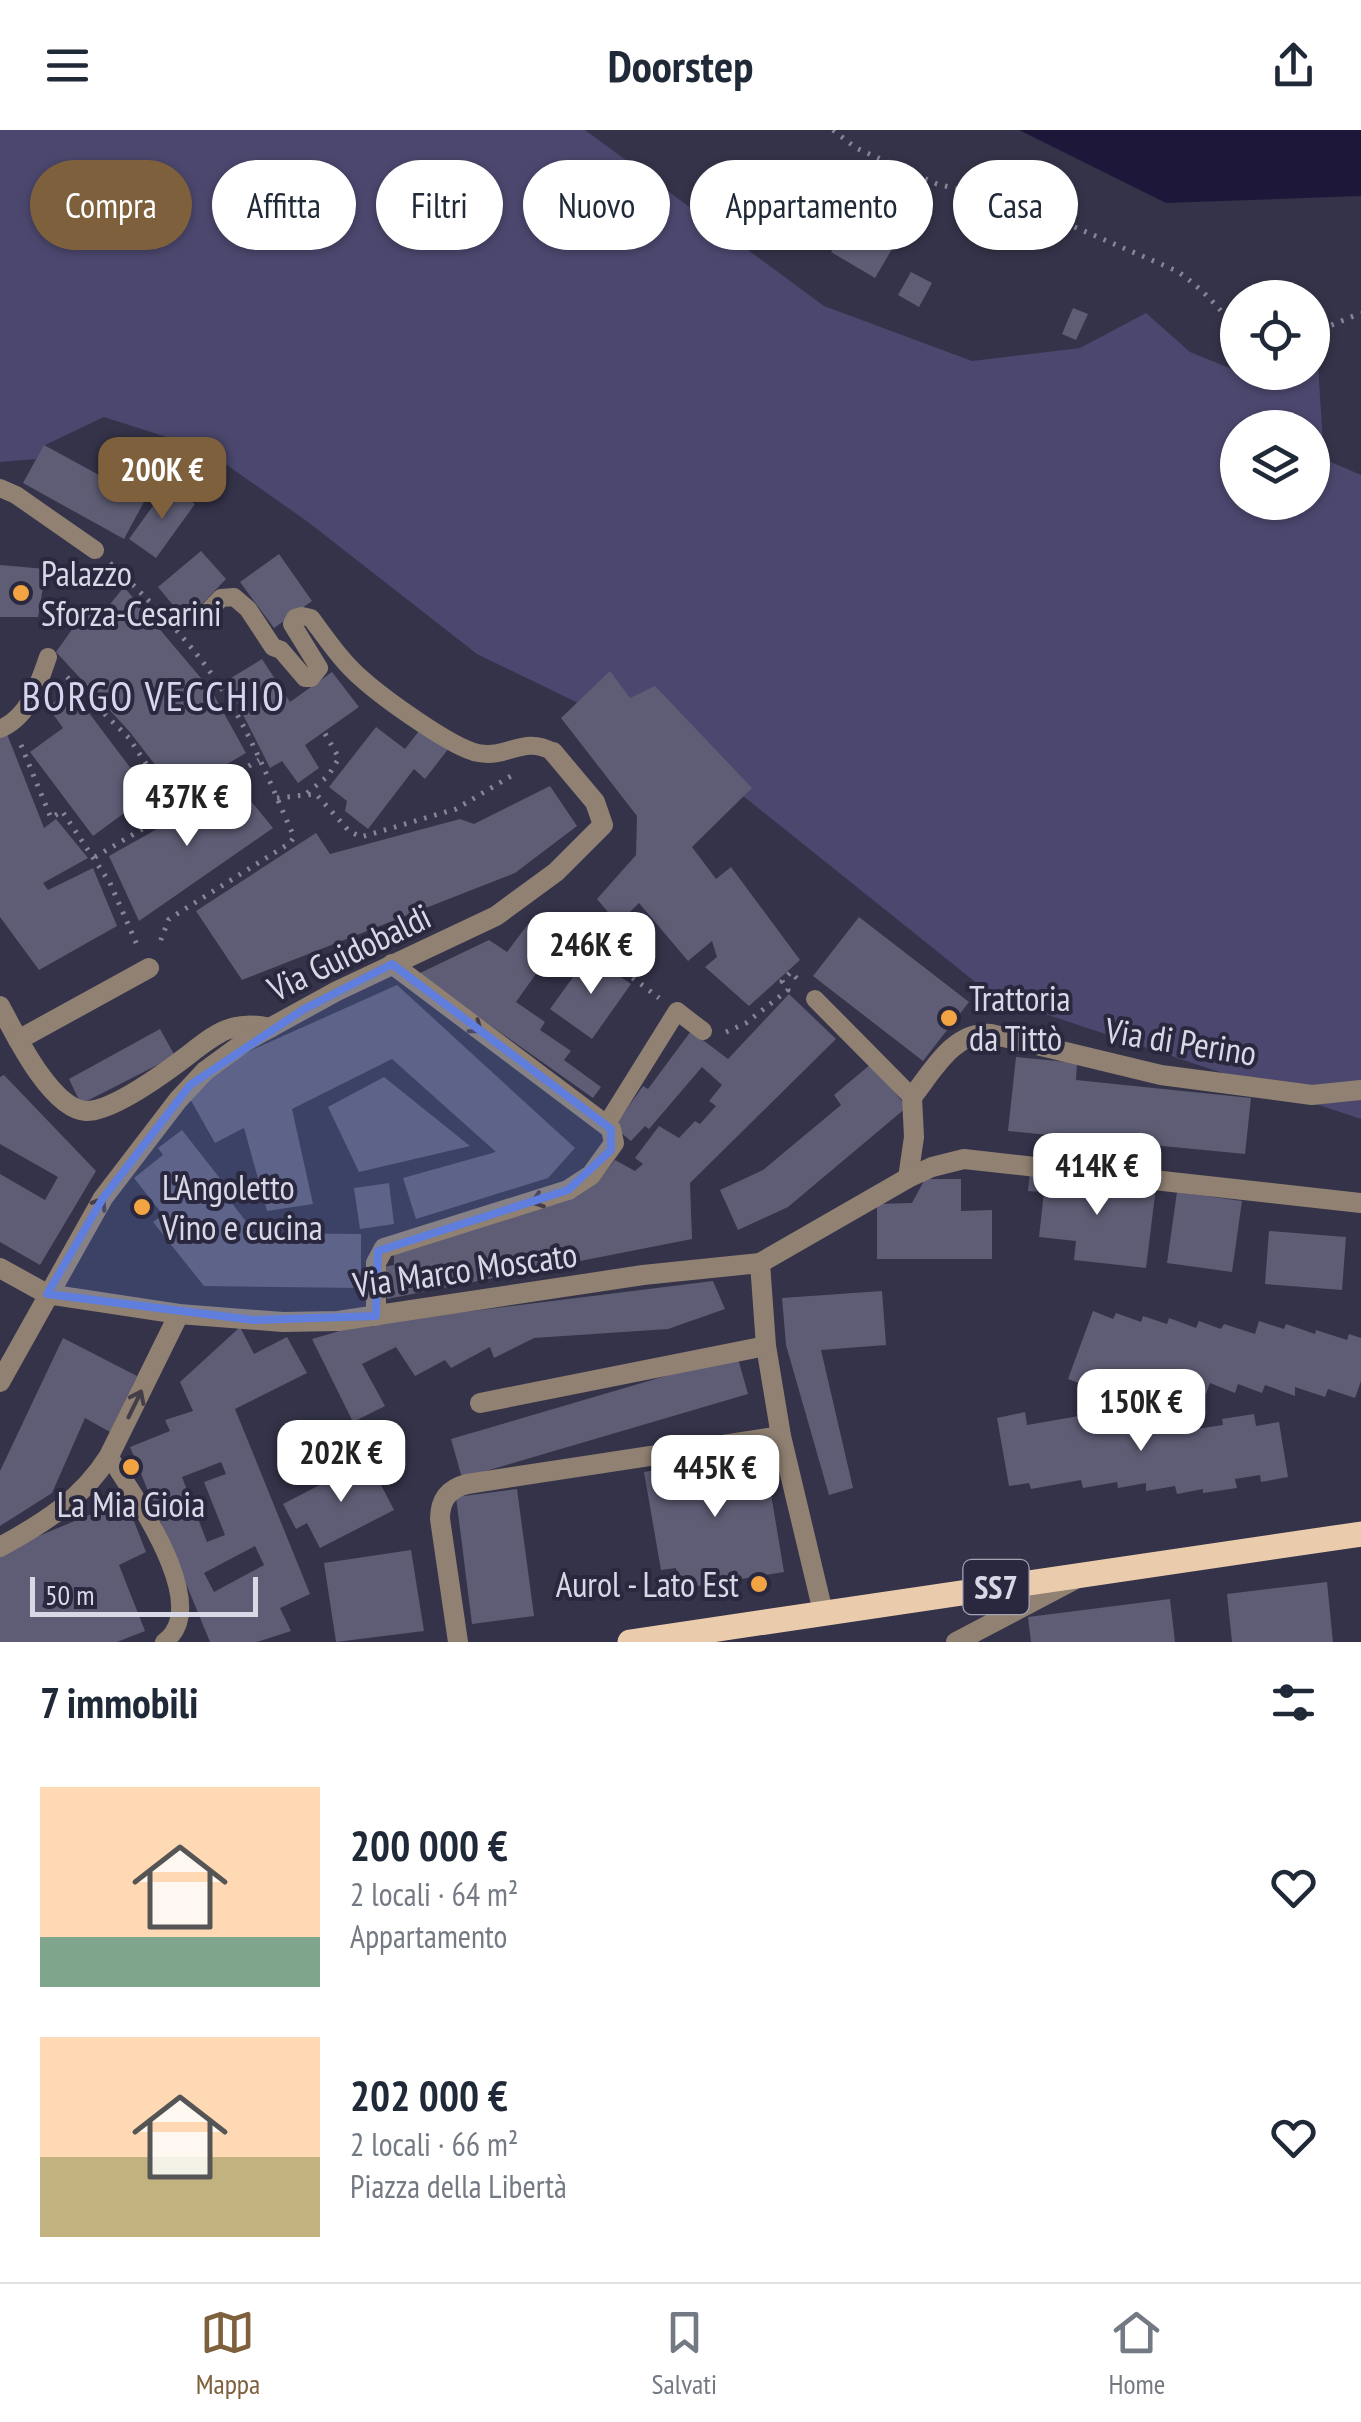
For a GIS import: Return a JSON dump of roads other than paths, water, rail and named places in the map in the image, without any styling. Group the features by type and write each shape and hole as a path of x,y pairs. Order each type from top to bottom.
{"main road":[{"name":"SS7","path":"630,1642 1361,1534"}],"street":[{"name":"Via Guidobaldi","path":"18,1040 57,1096 80,1110 101,1109 176,1064 214,1033 240,1024 270,1028 509,908 556,872 603,826 595,802 553,752"},
{"path":"376,1316 376,1264 384,1248 568,1190 600,1166 611,1150 610,1131 392,964"},
{"path":"0,1006 18,1040 149,968"},
{"path":"0,1382 103,1198 178,1100 222,1056 270,1028"},
{"name":"Via di Perino","path":"914,1103 956,1043 984,1033 1161,1075 1312,1095 1361,1090"},
{"path":"908,1178 914,1103"},
{"path":"823,1612 781,1436 766,1346 760,1263 908,1178 946,1162 979,1158 1361,1203"},
{"name":"Via Marco Moscato","path":"47,1294 179,1314 283,1322 376,1316 642,1275 760,1263"},
{"path":"0,1268 47,1294"},
{"path":"0,1547 61,1511 95,1477 179,1314"},
{"path":"480,1403 766,1346"},
{"path":"458,1642 440,1519 441,1503 449,1492 467,1484 781,1436"},
{"path":"956,1642 1084,1575"}],"lane":[{"path":"0,488 95,550"},
{"path":"202,619 221,598 234,596 273,648 281,650 304,678 311,678 319,668 292,624 295,618 311,618 363,680 448,739 486,754 500,754 528,744 553,752"},
{"path":"6,726 25,710 48,657"},
{"path":"815,998 914,1103"},
{"path":"610,1131 676,1011 703,1031"},
{"path":"108,1456 158,1536 171,1565 179,1616 176,1632 164,1642"}],"place":[{"name":"Palazzo Sforza-Cesarini","path":"21,593"},
{"name":"Trattoria da Tittò","path":"949,1018"},
{"name":"L'Angoletto Vino e cucina","path":"142,1207"},
{"name":"La Mia Gioia","path":"131,1467"},
{"name":"Aurol - Lato Est","path":"759,1584"}],"district":[{"name":"BORGO VECCHIO","path":"154,696"}]}
